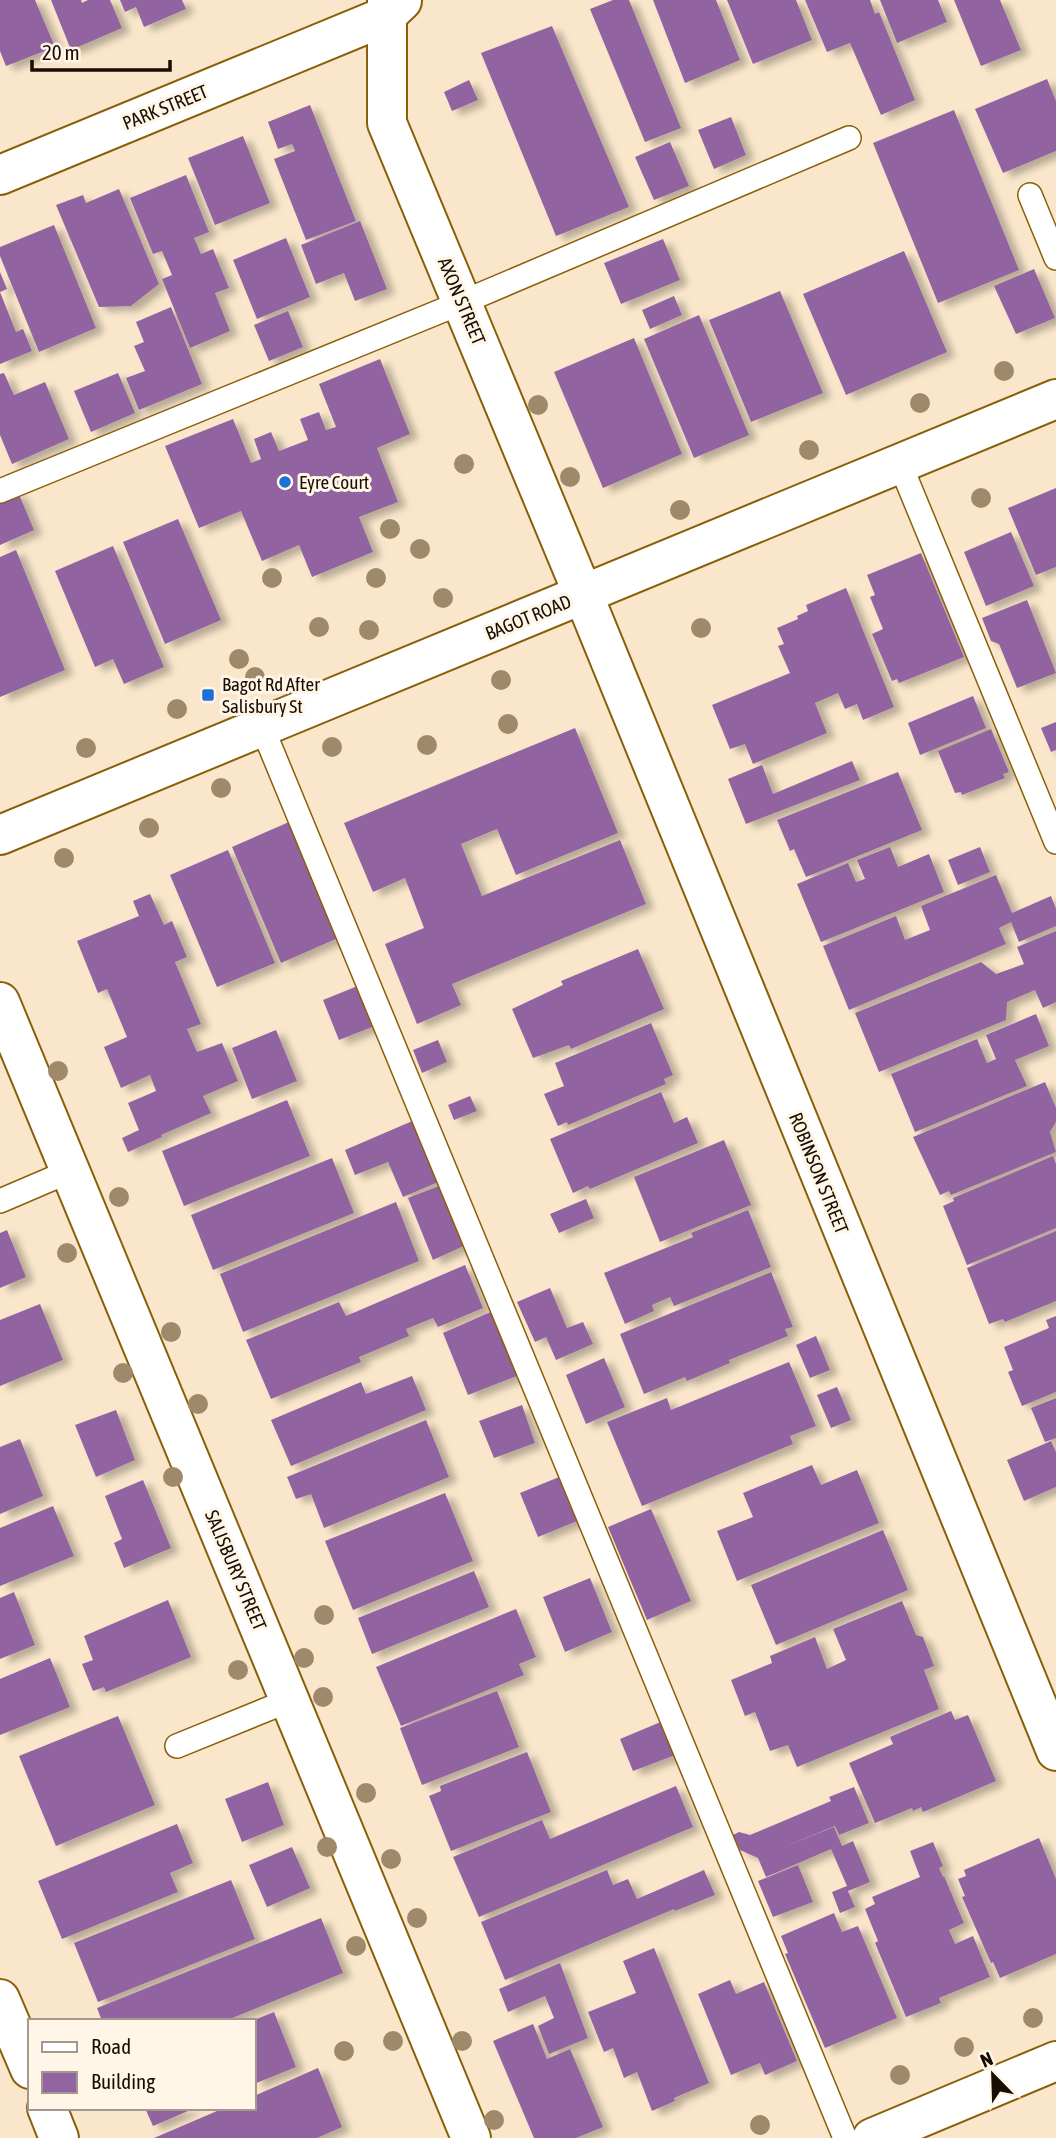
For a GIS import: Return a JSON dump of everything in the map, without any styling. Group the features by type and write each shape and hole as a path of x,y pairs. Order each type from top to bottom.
{"street":[{"name":"PARK STREET","path":"0,175 392,5"},
{"name":"AXON STREET","path":"392,5 387,123 583,594"},
{"name":"BAGOT ROAD","path":"0,835 1056,399"},
{"name":"ROBINSON STREET","path":"583,594 1056,1751"},
{"name":"SALISBURY STREET","path":"0,1002 471,2138"},
{"path":"0,1998 28,2064"},
{"path":"872,2138 1056,2062"},
{"path":"48,2110 59,2138"}],"lane":[{"path":"0,491 463,302 849,138"},
{"path":"1030,195 1056,258"},
{"path":"900,464 1056,842"},
{"path":"262,727 845,2138"},
{"path":"0,1201 71,1171"},
{"path":"177,1746 290,1700"}],"building":[{"path":"0,0 35,0 55,47 6,66 0,51"},
{"path":"51,0 81,0 82,3 88,0 110,0 122,28 71,50"},
{"path":"120,0 182,0 186,9 144,27 136,7 125,12"},
{"path":"613,0 629,0 681,128 645,142 590,9"},
{"path":"653,0 716,0 740,60 685,83"},
{"path":"727,0 796,0 812,40 753,64"},
{"path":"805,0 870,0 875,14 879,12 915,100 881,115 850,43 827,52"},
{"path":"880,0 938,0 947,22 897,43"},
{"path":"954,0 1000,0 1021,50 981,66"},
{"path":"552,26 629,207 556,236 481,53"},
{"path":"1047,79 1056,101 1056,151 1003,173 975,109"},
{"path":"469,80 478,100 452,111 444,92"},
{"path":"310,105 356,221 306,240 274,159 295,151 292,144 278,149 268,122"},
{"path":"954,110 1019,270 938,303 873,143"},
{"path":"731,117 746,155 714,169 698,130"},
{"path":"243,136 270,203 215,225 188,158"},
{"path":"670,142 689,186 654,200 635,157"},
{"path":"186,175 209,232 194,238 201,254 213,249 229,288 215,293 230,331 190,348 162,279 172,275 162,251 153,254 130,198"},
{"path":"119,189 159,284 131,306 99,307 56,205 83,195 86,203"},
{"path":"360,221 387,289 355,301 344,273 316,284 301,245"},
{"path":"54,225 96,328 39,352 0,256 0,247"},
{"path":"286,238 310,297 257,319 233,260"},
{"path":"663,239 680,280 621,304 604,263"},
{"path":"904,251 947,352 846,395 803,294"},
{"path":"1034,269 1055,318 1016,334 994,286"},
{"path":"0,272 7,289 0,292"},
{"path":"780,291 823,393 751,422 709,320"},
{"path":"0,292 16,332 23,329 32,351 0,364"},
{"path":"674,296 682,315 650,329 642,310"},
{"path":"171,307 202,384 139,410 126,378 145,371 134,346 144,342 136,322"},
{"path":"288,311 303,347 269,361 254,325"},
{"path":"699,315 749,435 694,458 644,339"},
{"path":"634,338 682,454 603,488 554,372"},
{"name":"Eyre Court","path":"380,359 410,434 377,448 398,502 359,517 373,552 312,577 299,545 262,561 241,511 199,528 165,446 233,419 251,463 261,459 254,439 271,432 279,451 308,440 300,419 319,412 326,430 336,427 319,384"},
{"path":"4,373 14,395 45,382 69,439 12,464 0,435 0,374"},
{"path":"118,373 135,413 91,432 74,391"},
{"path":"1056,488 1056,567 1036,575 1008,508"},
{"path":"18,492 34,530 0,545 0,499"},
{"path":"178,519 221,620 165,644 123,542"},
{"path":"1011,532 1034,586 986,606 964,552"},
{"path":"113,546 164,667 124,684 113,659 95,667 55,571"},
{"path":"16,550 65,670 0,697 0,557"},
{"path":"921,553 964,657 899,683 897,679 892,681 872,634 883,629 870,597 875,595 867,575"},
{"path":"846,588 894,707 863,720 857,704 845,709 838,693 815,703 827,733 753,764 745,744 730,749 712,705 790,673 778,646 784,644 777,628 798,619 797,616 808,611 806,605"},
{"path":"1027,600 1056,673 1017,688 999,644 991,641 982,618"},
{"path":"973,696 986,728 920,755 908,723"},
{"path":"1056,722 1056,750 1051,752 1041,728"},
{"path":"575,728 618,833 516,875 497,829 461,844 482,896 620,840 646,904 452,984 461,1005 417,1024 385,944 424,928 405,878 373,892 344,823"},
{"path":"991,729 1009,772 1003,774 1005,778 962,795 961,792 955,793 938,751"},
{"path":"852,761 860,780 746,824 728,779 762,765 773,794"},
{"path":"898,772 922,830 806,877 794,849 790,851 777,820"},
{"path":"289,822 338,938 281,963 232,847"},
{"path":"890,847 898,867 929,854 944,892 821,942 797,884 848,863 856,882 865,879 857,860"},
{"path":"980,847 990,872 958,885 948,860"},
{"path":"228,850 275,963 217,987 170,875"},
{"path":"996,875 1012,913 1051,896 1056,909 1056,926 1019,942 1011,922 999,928 1006,944 849,1010 823,946 896,916 905,940 930,930 921,906"},
{"path":"150,894 164,925 172,921 187,957 175,962 201,1024 187,1029 197,1052 222,1043 238,1081 203,1096 211,1113 128,1152 122,1138 139,1130 128,1103 156,1091 150,1075 121,1088 104,1047 127,1037 107,989 98,993 77,941 139,916 133,901"},
{"path":"1056,931 1056,1002 1043,1008 1035,990 1007,1002 1006,1020 879,1072 855,1013 981,962 996,974 1024,964 1017,947"},
{"path":"638,949 664,1009 571,1049 569,1045 533,1058 512,1009 563,985 561,981"},
{"path":"360,985 377,1025 339,1040 323,1000"},
{"path":"1036,1014 1049,1046 1015,1060 1027,1086 915,1132 891,1074 977,1039 987,1063 996,1059 986,1035"},
{"path":"651,1023 673,1075 664,1079 666,1084 568,1125 567,1122 558,1126 544,1094 564,1086 555,1063"},
{"path":"276,1030 297,1081 252,1099 232,1048"},
{"path":"438,1040 447,1062 422,1073 413,1050"},
{"path":"1045,1082 1056,1108 1056,1122 1050,1132 1056,1152 951,1195 949,1191 940,1195 913,1137"},
{"path":"661,1092 674,1123 687,1117 698,1143 590,1189 588,1186 573,1193 550,1139"},
{"path":"470,1096 477,1111 454,1120 448,1105"},
{"path":"287,1100 310,1156 184,1206 162,1151"},
{"path":"417,1119 443,1180 403,1197 388,1162 355,1175 345,1150"},
{"path":"724,1140 751,1205 660,1242 634,1177"},
{"path":"1053,1156 1056,1164 1056,1228 967,1265 943,1206 954,1201 953,1198"},
{"path":"332,1158 354,1213 213,1270 191,1215"},
{"path":"444,1184 468,1244 433,1260 408,1198"},
{"path":"586,1199 594,1218 559,1233 550,1214"},
{"path":"396,1202 419,1261 243,1332 220,1274"},
{"path":"748,1210 771,1267 674,1306 670,1297 652,1305 654,1311 625,1324 604,1273 693,1237 691,1233"},
{"path":"7,1230 26,1277 0,1288 0,1233"},
{"path":"1056,1231 1056,1301 1005,1322 1003,1319 989,1324 967,1268"},
{"path":"465,1265 483,1308 438,1327 433,1318 406,1329 409,1336 359,1357 361,1362 271,1399 246,1340 339,1302 346,1316"},
{"path":"771,1272 793,1327 785,1329 788,1336 687,1381 685,1377 644,1394 620,1334"},
{"path":"550,1288 567,1328 583,1322 593,1344 556,1360 546,1337 535,1342 517,1302"},
{"path":"40,1304 63,1360 0,1386 0,1320"},
{"path":"495,1310 522,1374 468,1395 443,1333"},
{"path":"1056,1316 1056,1392 1022,1406 1008,1372 1013,1370 1004,1347 1049,1328 1046,1320"},
{"path":"816,1336 830,1370 810,1378 796,1345"},
{"path":"604,1358 625,1407 586,1424 566,1375"},
{"path":"789,1362 816,1426 790,1436 793,1444 642,1506 607,1422 667,1398 671,1410"},
{"path":"412,1376 426,1410 291,1466 271,1420 361,1382 366,1394"},
{"path":"837,1387 851,1420 831,1428 817,1395"},
{"path":"1056,1398 1056,1438 1045,1442 1031,1408"},
{"path":"522,1405 535,1443 494,1458 479,1421"},
{"path":"116,1410 135,1460 96,1477 75,1425"},
{"path":"426,1420 449,1477 324,1528 311,1494 296,1499 287,1477"},
{"path":"20,1439 43,1496 0,1514 0,1447"},
{"path":"1051,1441 1056,1452 1056,1487 1024,1501 1007,1460"},
{"path":"812,1465 821,1485 857,1470 879,1523 737,1581 717,1531 753,1517 743,1493"},
{"path":"564,1475 582,1519 538,1537 520,1493"},
{"path":"143,1480 171,1548 124,1568 114,1543 122,1539 105,1496"},
{"path":"445,1493 473,1561 353,1610 325,1541"},
{"path":"53,1506 74,1556 0,1586 0,1528"},
{"path":"651,1509 691,1601 647,1620 608,1527"},
{"path":"883,1530 908,1590 776,1645 751,1585"},
{"path":"474,1571 489,1607 372,1654 358,1618"},
{"path":"590,1578 612,1632 565,1652 543,1597"},
{"path":"14,1592 35,1645 0,1659 0,1598"},
{"path":"168,1600 191,1657 106,1692 104,1687 93,1691 82,1664 93,1660 84,1636"},
{"path":"902,1601 916,1635 923,1637 934,1666 924,1670 939,1709 797,1767 788,1745 770,1751 755,1712 745,1716 731,1680 772,1663 770,1656 815,1637 827,1669 846,1660 833,1629"},
{"path":"516,1609 536,1657 519,1664 524,1675 401,1726 376,1667"},
{"path":"50,1658 70,1707 0,1735 0,1679"},
{"path":"497,1691 519,1747 422,1785 400,1728"},
{"path":"951,1711 955,1720 968,1715 996,1781 923,1812 921,1807 913,1811 912,1808 875,1823 849,1763 893,1744 890,1737"},
{"path":"118,1716 155,1805 56,1846 19,1756"},
{"path":"663,1721 678,1754 633,1771 620,1739"},
{"path":"527,1752 551,1812 451,1851 429,1796 441,1791 440,1786"},
{"path":"268,1782 284,1825 242,1842 225,1799"},
{"path":"676,1786 693,1827 479,1917 453,1857 542,1820 550,1839"},
{"path":"854,1787 869,1823 839,1835 835,1826 779,1849 834,1827 842,1846 853,1841 870,1882 848,1891 855,1907 840,1913 832,1892 847,1886 831,1849 766,1877 758,1858 740,1850 733,1835 739,1832 750,1835 831,1801 829,1797"},
{"path":"177,1824 193,1863 170,1873 178,1892 62,1939 38,1881"},
{"path":"1039,1838 1056,1879 1056,1954 1000,1978 962,1897 965,1896 958,1879 966,1876 964,1870"},
{"path":"933,1842 943,1866 939,1868 964,1923 949,1930 955,1944 973,1936 990,1977 939,1998 941,2003 906,2017 875,1943 878,1941 865,1909 875,1904 872,1897 920,1877 910,1851"},
{"path":"292,1847 310,1888 267,1907 249,1865"},
{"path":"798,1865 813,1902 773,1917 758,1881"},
{"path":"607,1870 613,1885 628,1879 637,1899 704,1870 715,1895 675,1911 674,1909 505,1980 481,1922"},
{"path":"231,1880 255,1939 98,2002 74,1943"},
{"path":"834,1913 842,1932 858,1926 897,2018 825,2048 785,1954 788,1953 781,1936"},
{"path":"321,1918 343,1973 230,2019 101,2019 97,2008"},
{"path":"654,1948 709,2083 652,2111 637,2072 624,2078 613,2048 604,2052 588,2012 636,1993 623,1961"},
{"path":"560,1963 588,2038 549,2054 538,2026 554,2018 545,1996 508,2012 499,1989"},
{"path":"730,1980 736,1994 764,1982 797,2061 765,2075 760,2063 731,2075 698,1994"},
{"path":"274,2012 296,2067 256,2083 256,2019"},
{"path":"533,2024 547,2059 570,2049 603,2127 576,2138 534,2138 493,2041"},
{"path":"318,2068 342,2127 317,2138 154,2138 219,2110 256,2110 256,2095"},
{"path":"146,2110 190,2110 153,2126"}],"place":[{"name":"Eyre Court","path":"285,482"},
{"name":"Bagot Rd After Salisbury St","path":"208,695"}]}
